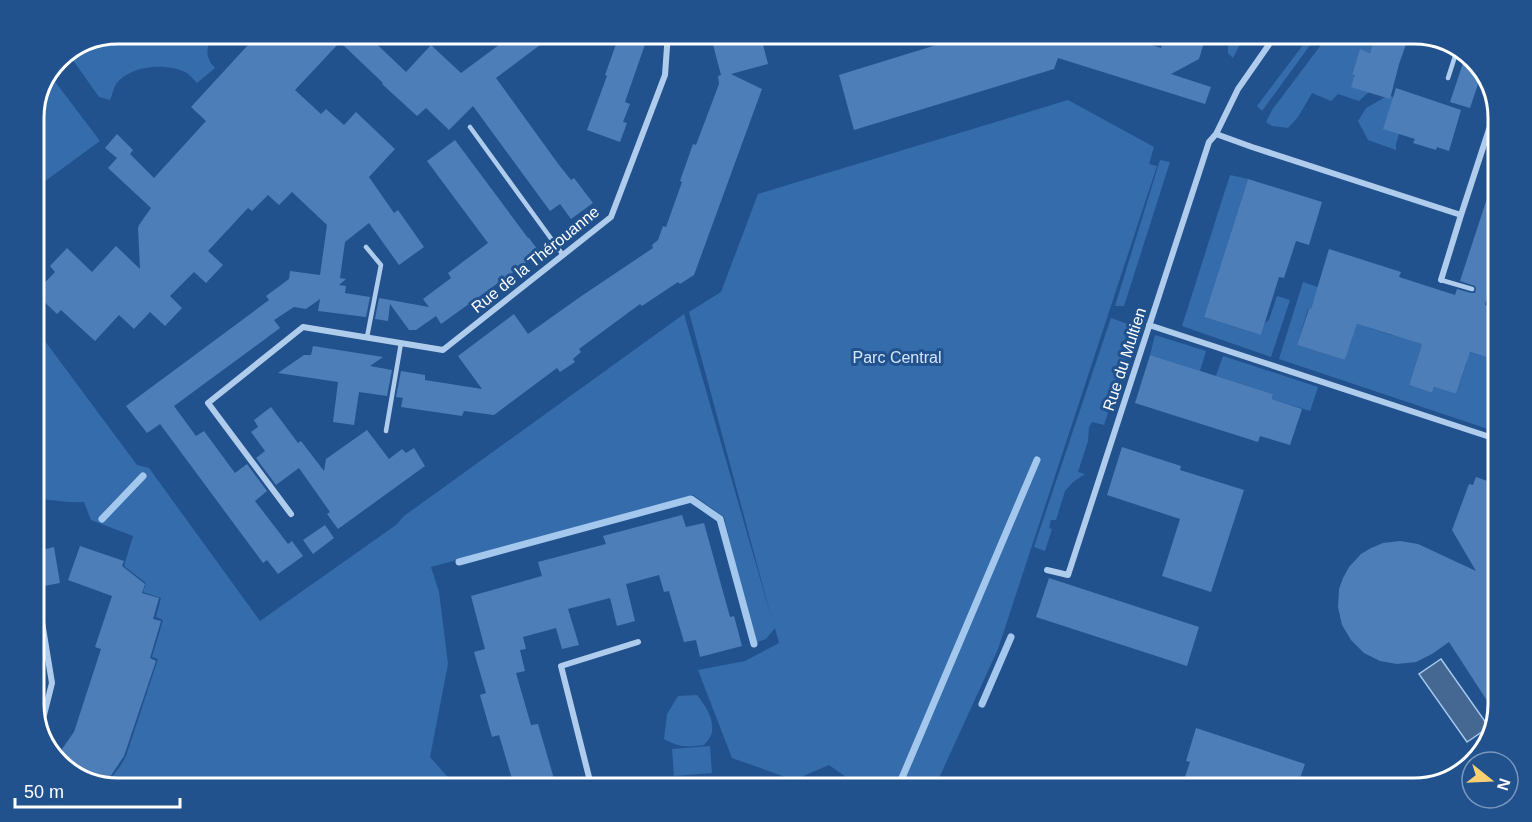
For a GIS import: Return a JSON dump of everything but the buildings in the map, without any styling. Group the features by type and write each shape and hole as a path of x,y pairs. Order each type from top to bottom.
{"street":[{"name":"Rue de la Thérouanne","path":"291,514 208,403 303,327 443,350 611,217 665,75 667,44"},
{"name":"Rue du Multien","path":"1047,570 1068,575 1209,142 1216,134 1238,89 1269,44"},
{"path":"1441,280 1488,132"},
{"path":"1216,134 1461,215"},
{"path":"1149,324 1488,436"},
{"path":"44,634 52,683 44,713"},
{"path":"589,778 561,666 638,642"}],"lane":[{"path":"1448,78 1455,56"},
{"path":"470,127 563,255"},
{"path":"366,247 381,265 367,337"},
{"path":"1441,280 1472,289"},
{"path":"386,431 401,343"}],"green space":[{"path":"107,44 208,44 208,55 215,68 197,83 187,73 179,70 169,67 148,67 121,79 115,86 110,100 99,97 72,59 80,53"},
{"path":"1229,44 1240,44 1233,58 1228,53"},
{"path":"1304,44 1311,44 1262,111 1257,106"},
{"path":"1322,44 1374,44 1371,53 1360,50 1352,73 1379,83 1359,101 1338,94 1331,101 1312,93 1298,117 1288,128 1272,126 1266,122 1272,110"},
{"path":"54,80 100,141 44,182 44,112 46,98"},
{"path":"1389,95 1393,97 1399,134 1396,150 1368,140 1358,121 1366,108"},
{"name":"Parc Central","path":"1068,100 1154,147 1149,164 1157,166 998,649 939,778 847,778 829,765 799,778 788,778 732,758 698,670 745,661 779,643 775,628 766,639 755,643 724,517 693,495 431,567 439,592 448,664 430,757 449,778 111,778 126,756 158,659 152,657 163,620 156,617 161,598 143,592 146,583 124,566 133,536 91,520 84,502 44,500 44,340 137,465 149,468 260,621 396,525 404,516 684,314 772,620 689,312 721,292 758,194"},
{"path":"1160,160 1170,162 1124,306 1115,306"},
{"path":"1230,175 1248,179 1204,317 1261,335 1277,296 1290,300 1271,357 1182,326"},
{"path":"1303,282 1318,287 1311,309 1308,309 1297,345 1345,360 1357,324 1391,335 1429,339 1421,347 1409,385 1432,393 1434,387 1456,394 1467,362 1466,351 1488,358 1488,430 1485,428 1279,359"},
{"path":"1111,318 1136,327 1104,425 1092,422 1089,427 1088,441 1078,472 1085,474 1065,491 1056,520 1051,520 1049,528 1052,529 1045,551 1034,547"},
{"path":"1155,335 1206,351 1200,371 1150,355"},
{"path":"1223,356 1318,387 1310,411 1272,399 1273,394 1216,376"},
{"path":"697,695 706,707 712,722 712,732 708,740 704,745 688,746 664,739 667,714 678,696"},
{"path":"710,746 712,773 674,776 672,749"}],"shaded area":[{"path":"1441,659 1486,723 1484,731 1467,742 1419,674"}],"waterway":[{"path":"902,778 1037,460"},
{"path":"102,519 143,476"},
{"path":"459,562 691,499 720,519 754,644"},
{"path":"982,704 1011,637"}]}
